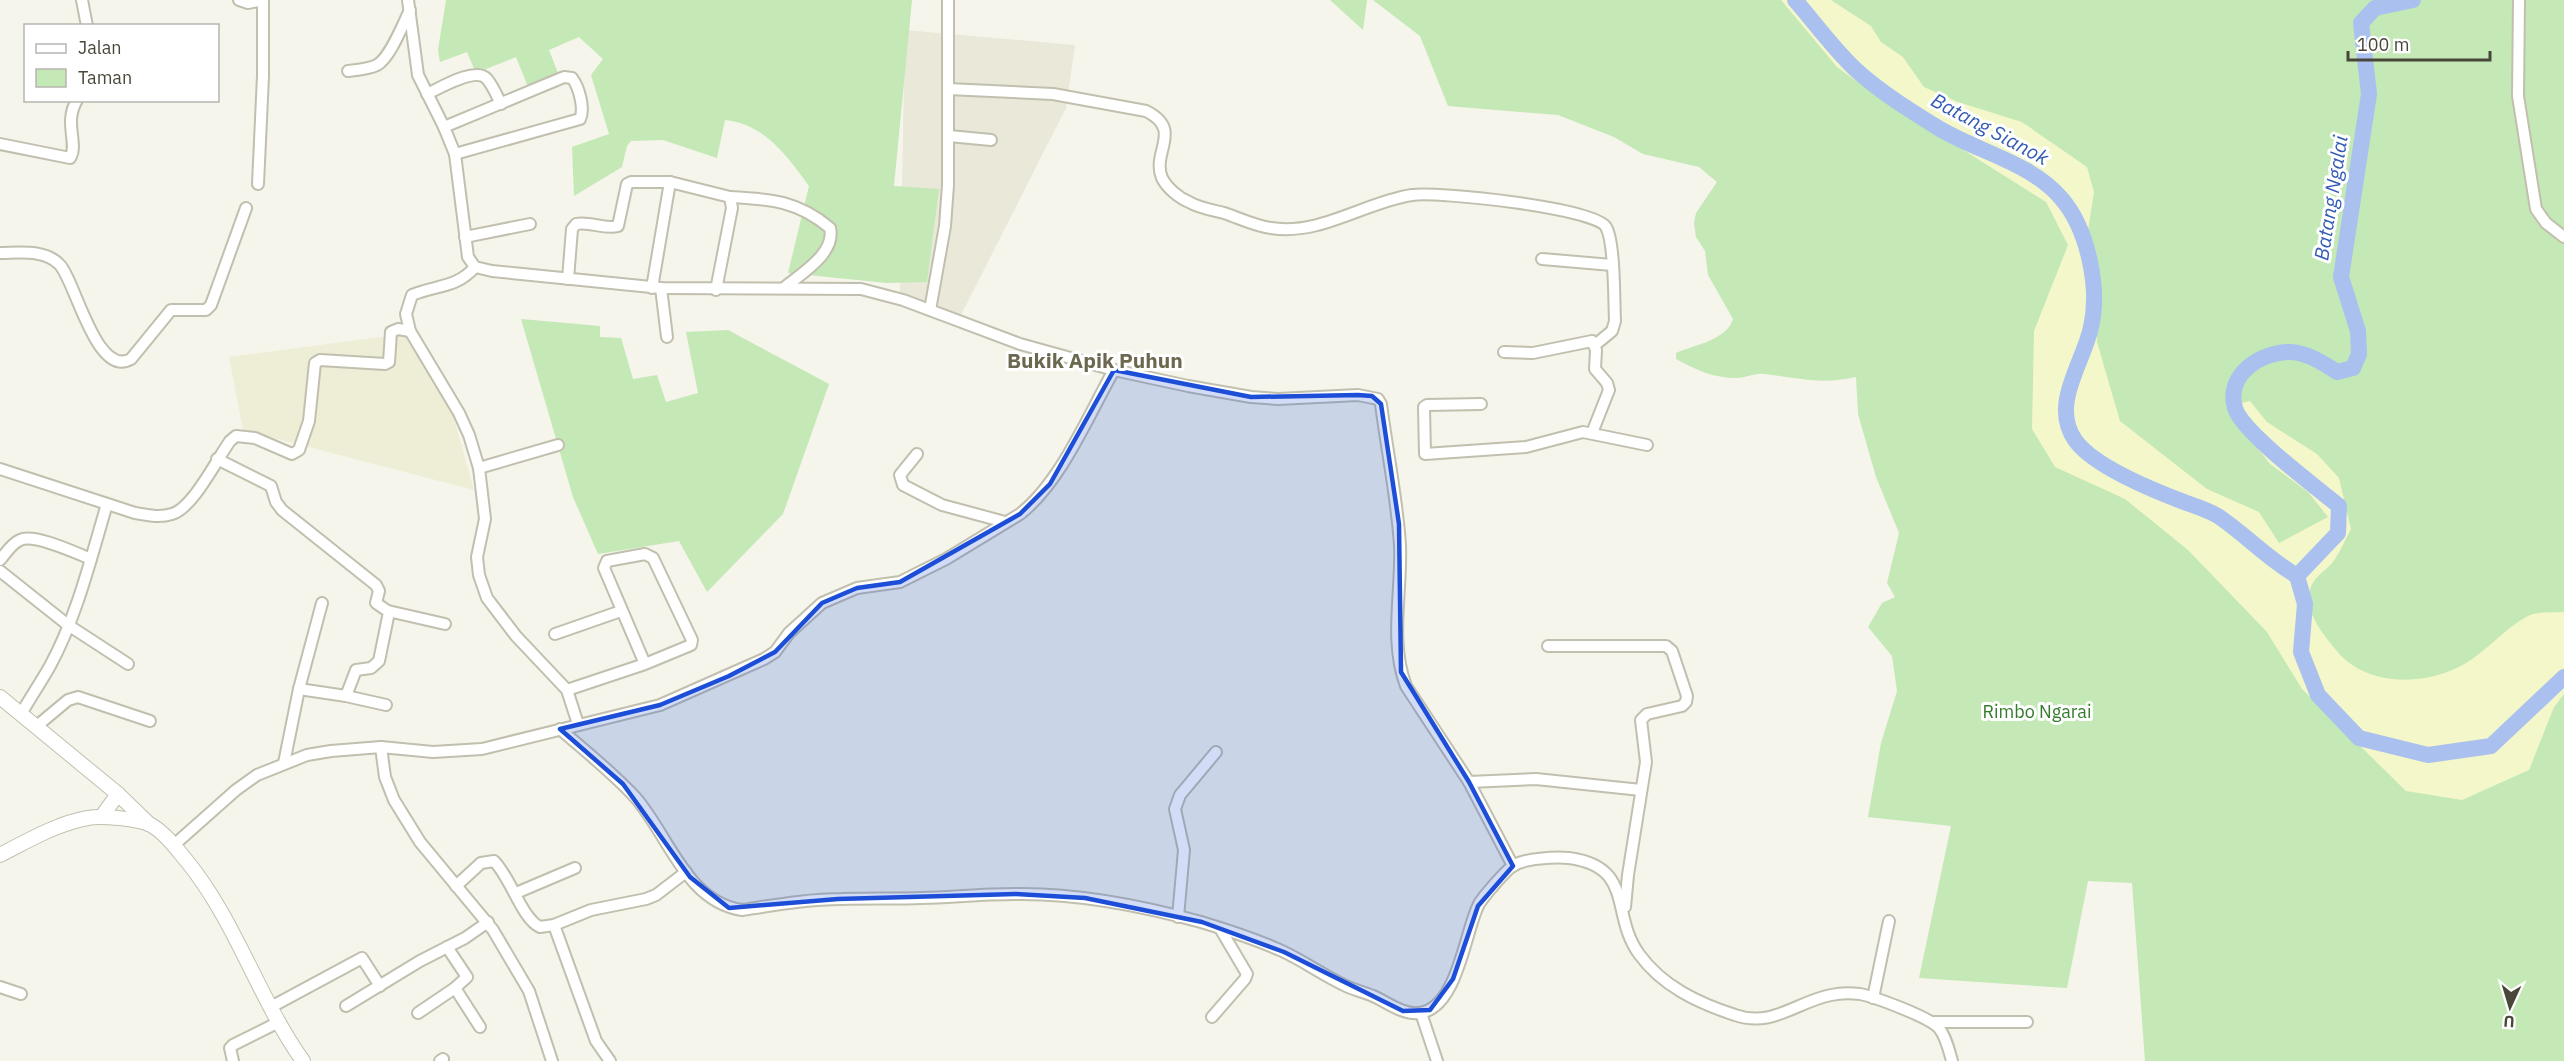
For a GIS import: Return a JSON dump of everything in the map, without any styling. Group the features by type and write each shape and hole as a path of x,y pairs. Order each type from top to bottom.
{"street":[{"path":"82,0 87,24"},
{"path":"239,0 248,3 263,1 263,76 258,184"},
{"path":"930,310 945,226 949,136 948,0"},
{"path":"2519,0 2518,96 2536,209 2540,217 2564,237"},
{"path":"348,71 380,63 388,54 409,5"},
{"path":"409,5 415,63 455,154 468,257 475,267 492,271 656,288 861,289 930,310 1020,344 1114,370 1251,397 1278,399 1358,395 1378,399 1381,404 1399,524 1397,650 1401,672 1412,696 1469,782 1513,866"},
{"path":"427,94 472,74 481,74 487,79 501,104"},
{"path":"444,127 564,77 572,78 576,82 582,116 577,121 455,154"},
{"path":"948,89 1053,94 1146,111 1156,116 1163,124 1166,133 1161,177 1167,187 1189,202 1271,228 1312,226 1413,194 1550,207 1596,218 1604,222 1608,229 1615,321 1612,331 1595,345"},
{"path":"0,144 70,158 73,151 70,114 76,102"},
{"path":"949,136 991,140"},
{"path":"568,279 572,229 576,224 584,222 614,228 618,226 627,184 670,182 730,197 771,199 789,203 816,216 830,228 832,235 830,244 822,255 785,287"},
{"path":"667,337 656,288 670,182"},
{"path":"716,290 732,208 730,197"},
{"path":"0,253 33,253 46,256 60,264 86,324 96,340 116,362 124,363 131,360 171,310 206,310 212,305 246,208"},
{"path":"465,237 530,224"},
{"path":"1542,259 1612,265"},
{"path":"475,267 465,278 412,295 406,314 410,331 459,413 480,468 485,519 477,557 479,575 487,598 516,636 567,690 578,724"},
{"path":"0,469 135,513 157,517 174,514 188,503 236,436 255,438 283,451 296,453 299,450 309,421 315,363 320,360 385,364 389,362 392,332 398,329 410,331"},
{"path":"1504,352 1533,353 1592,341 1595,345 1595,369 1607,383 1609,390 1592,433"},
{"path":"174,845 236,790 257,776 307,755 381,747 458,752 482,749 660,705 729,676 775,652 789,633 822,603 857,588 900,582 946,559 1035,502 1050,484 1114,370"},
{"path":"1481,404 1427,405 1424,407 1425,454 1527,447 1573,433 1592,433 1647,445"},
{"path":"480,468 558,446"},
{"path":"917,454 900,475 903,485 942,505 1005,522"},
{"path":"218,459 271,486 276,502 282,510 376,585 379,591 376,603 388,611 445,624"},
{"path":"21,714 50,665 68,626 107,504"},
{"path":"0,560 10,547 21,539 35,539 91,559"},
{"path":"567,690 645,664 688,648 692,640 650,555 607,561 604,564 621,611 645,664"},
{"path":"0,571 68,626 128,664"},
{"path":"284,763 299,689 322,603"},
{"path":"346,696 356,670 371,668 379,662 388,611"},
{"path":"555,634 621,611"},
{"path":"1548,646 1666,646 1672,651 1686,696 1686,702 1682,706 1643,716 1640,725 1646,762 1628,875 1624,919"},
{"path":"299,689 386,705"},
{"path":"0,697 38,725 174,845 198,875 224,916 279,1022 303,1061"},
{"path":"38,725 68,700 78,697 150,721"},
{"path":"560,729 637,800 686,872 704,893 729,908 742,910 838,898 925,898 1016,894 1085,898 1178,917 1221,930 1284,952 1346,986 1403,1011 1421,1013 1430,1010 1444,996 1467,944 1478,906 1513,866 1542,859 1567,858 1588,862 1611,876 1618,889 1624,919 1632,942 1640,956 1671,986 1690,997 1740,1017 1773,1018 1830,995 1852,993 1873,998 1937,1026 1944,1037 1952,1061"},
{"path":"381,747 385,777 394,800 420,842 488,922 529,991 552,1061"},
{"path":"1178,917 1184,850 1174,809 1180,795 1216,753"},
{"path":"1469,782 1536,779 1641,790"},
{"path":"102,816 118,794"},
{"path":"0,855 72,822 102,816 149,824"},
{"path":"456,886 481,863 494,861 502,869 533,924 540,927 554,925 591,910 656,895 686,872"},
{"path":"516,893 575,868"},
{"path":"1873,998 1889,921"},
{"path":"346,1006 465,938 488,922"},
{"path":"554,925 596,1041 610,1061"},
{"path":"1212,1017 1247,974 1221,930"},
{"path":"418,1013 467,977 447,947"},
{"path":"271,1007 362,958 380,986"},
{"path":"0,987 21,994"},
{"path":"455,988 480,1027"},
{"path":"1421,1013 1437,1061"},
{"path":"233,1061 230,1048 232,1045 279,1022"},
{"path":"1930,1022 2027,1022"}],"highlighted area":[{"path":"1114,370 1251,397 1358,395 1372,396 1381,404 1399,524 1401,672 1469,782 1513,866 1478,906 1453,979 1430,1010 1403,1011 1284,952 1202,922 1085,898 1016,894 838,899 729,908 690,877 623,784 560,729 660,705 729,676 775,652 822,603 857,588 900,582 1020,514 1050,484"}],"shaded area":[{"path":"905,30 1075,45 1066,108 961,315 900,292"},
{"path":"403,334 451,408 474,490 243,430 229,357"}],"green space":[{"path":"446,0 912,0 894,186 939,189 927,282 887,283 788,273 809,186 774,143 752,128 739,123 725,120 717,158 663,140 631,141 627,146 622,167 574,196 572,147 609,134 591,75 603,59 579,37 549,50 558,73 528,87 516,57 476,73 467,52 440,62 438,50"},
{"path":"1330,0 1367,0 1363,30"},
{"name":"Rimbo Ngarai","path":"1373,0 2564,0 2564,1061 2145,1061 2132,883 2088,881 2067,988 1919,978 1951,826 1868,817 1881,743 1897,691 1892,656 1868,627 1882,603 1895,597 1887,583 1899,533 1876,477 1858,414 1856,377 1821,381 1761,374 1728,378 1705,373 1676,359 1676,353 1717,337 1730,326 1733,319 1708,275 1705,251 1696,237 1694,223 1696,213 1717,182 1699,167 1643,154 1614,137 1558,115 1448,106 1420,36"},
{"path":"521,319 600,326 600,337 621,338 633,379 657,375 666,402 698,393 686,332 728,330 829,384 783,514 707,592 679,541 598,554 573,497"}],"sand":[{"path":"1781,0 1831,0 1871,26 1881,42 1903,57 1924,87 1958,102 2022,122 2087,167 2094,192 2087,237 2093,270 2097,342 2120,421 2207,489 2259,512 2279,543 2328,517 2308,492 2270,464 2226,407 2250,401 2267,422 2317,454 2339,478 2351,529 2333,562 2314,581 2310,590 2310,609 2324,635 2348,662 2380,677 2415,679 2433,676 2466,663 2532,614 2564,612 2564,694 2554,707 2529,770 2462,800 2406,791 2302,689 2267,632 2188,550 2125,499 2055,467 2032,429 2034,331 2068,245 2046,202 1873,93 1837,67"}],"waterway":[{"name":"Batang Sianok","path":"1795,0 1847,61 1875,86 1940,129 2035,176 2061,198 2085,242 2093,277 2091,327 2067,398 2068,426 2075,440 2096,459 2125,477 2218,516 2297,576 2305,604 2301,652 2318,695 2359,738 2428,755 2491,746 2564,677"},
{"name":"Batang Ngalai","path":"2297,576 2338,533 2339,506 2281,459 2251,431 2235,408 2233,396 2235,385 2248,367 2268,356 2280,353 2303,354 2337,372 2353,368 2359,354 2358,331 2341,277 2369,94 2361,23 2375,8 2413,0"}],"district":[{"name":"Bukik Apik Puhun","path":"1095,361"}]}
